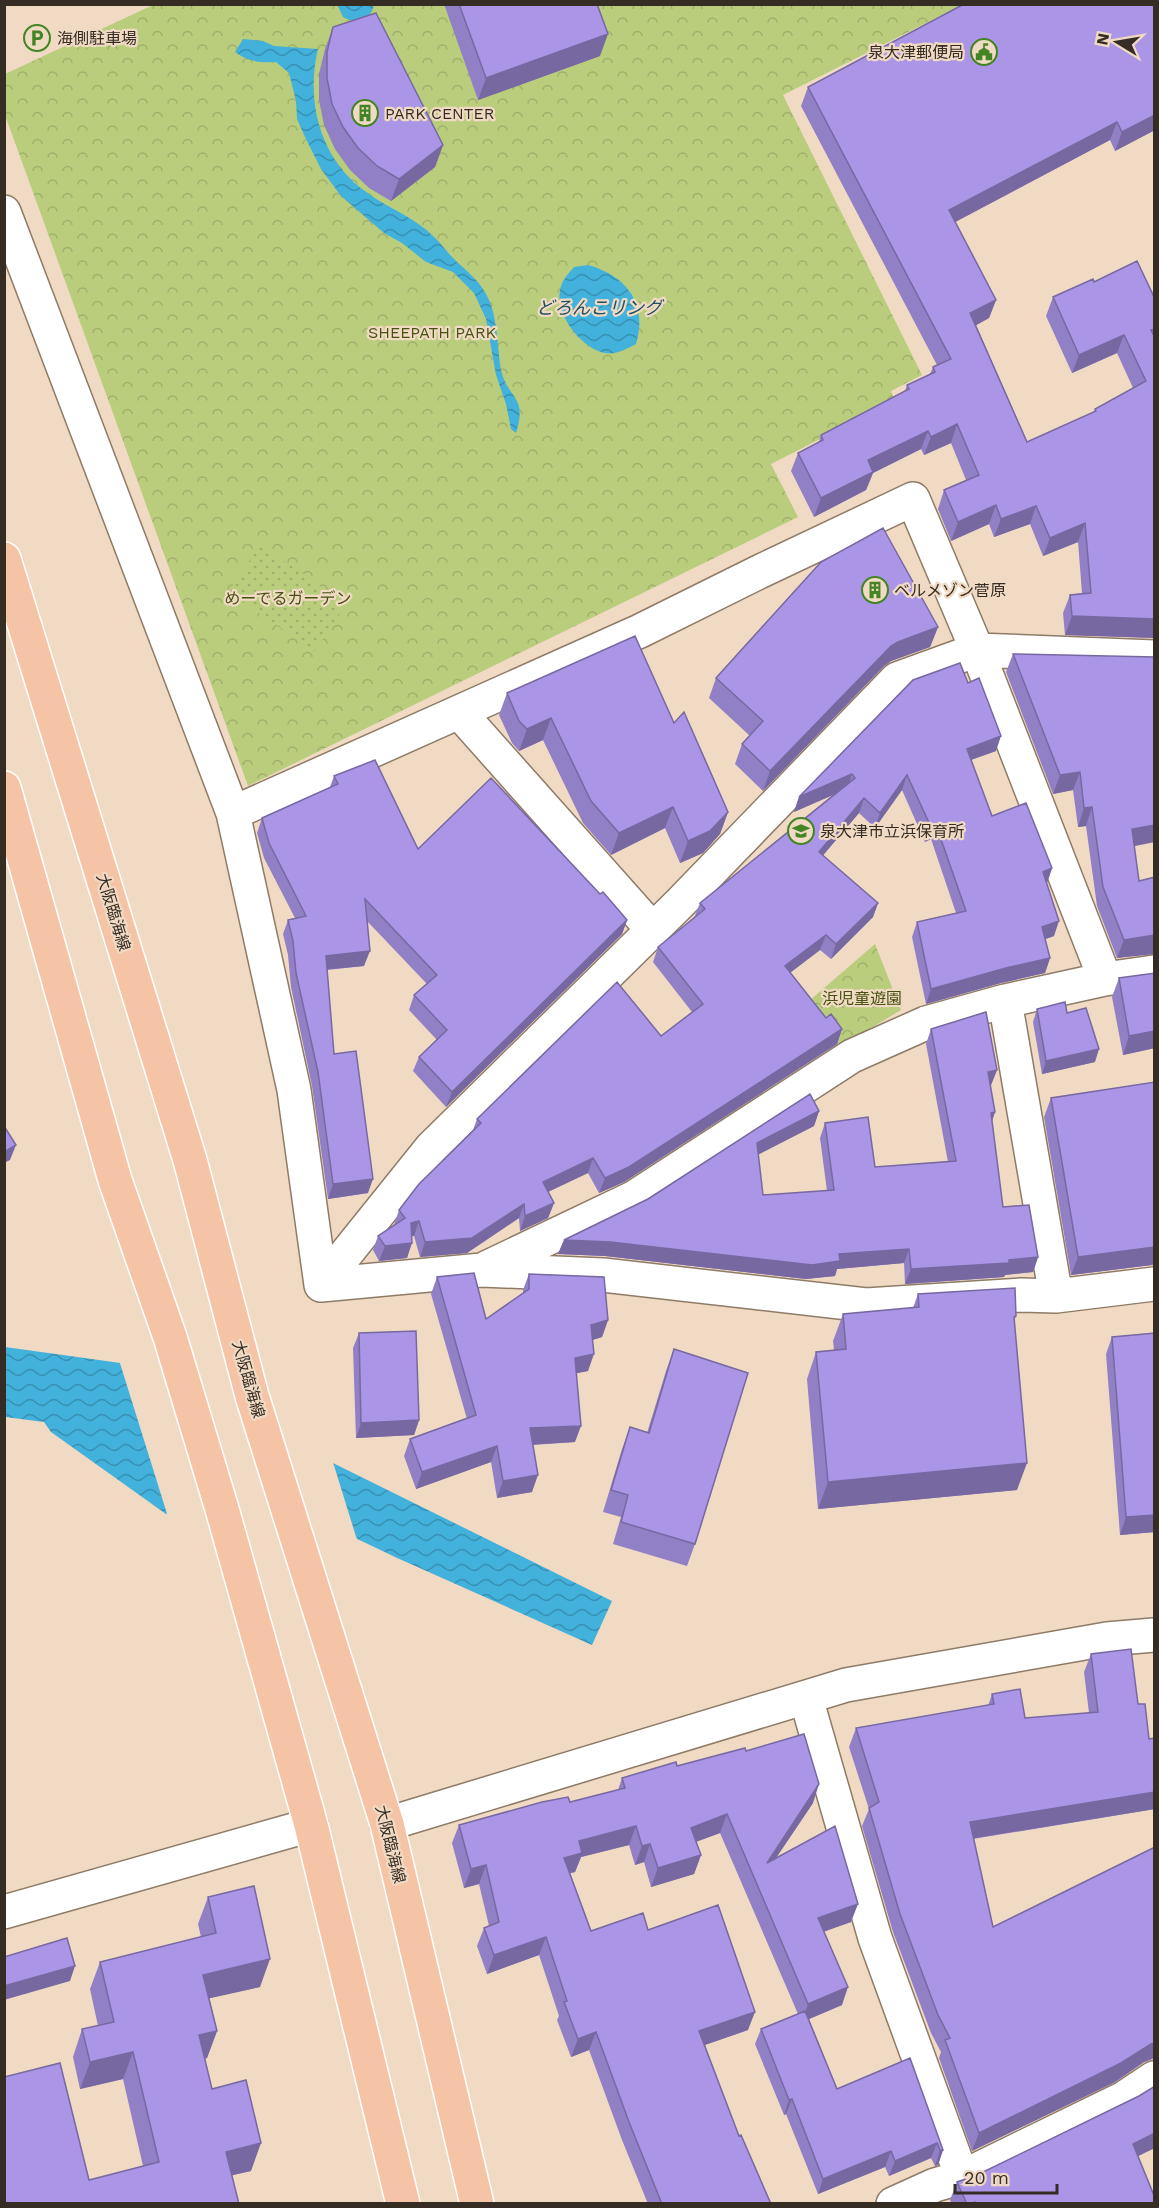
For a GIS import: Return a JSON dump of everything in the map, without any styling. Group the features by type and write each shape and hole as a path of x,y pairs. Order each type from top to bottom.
{"main road":[{"name":"大阪臨海線","path":"4,559 190,1160 252,1396 387,1824 477,2204"},
{"path":"4,788 115,1180 170,1337 222,1509 311,1825 403,2204"}],"street":[{"path":"4,212 233,813 294,1090 321,1285"},
{"path":"233,813 640,631 760,571 913,500 977,650 1105,979"},
{"path":"321,1285 431,1148 653,930 897,679 977,650 1155,657"},
{"path":"459,712 653,930"},
{"path":"482,1270 633,1198 852,1056 926,1023 1005,1001 1105,979 1155,972"},
{"path":"1005,1001 1056,1296"},
{"path":"321,1285 482,1270 603,1275 866,1305 1021,1295 1056,1296 1155,1284"},
{"path":"387,1824 430,1813 846,1685 1107,1639 1155,1635"},
{"path":"806,1698 946,2188"},
{"path":"4,1912 311,1825"},
{"path":"893,2204 946,2188 1124,2098 1155,2078"}],"green space":[{"name":"SHEEPATH PARK","path":"153,5 962,5 783,95 922,375 891,391 895,401 771,464 798,517 248,786 5,115 5,74"},
{"name":"めーでるガーデン","path":"260,545 347,603 315,651 228,592"},
{"name":"浜児童遊園","path":"875,944 901,1010 831,1052 801,1008"}],"water":[{"path":"337,4 374,5 370,14 362,20 353,21 343,17"},
{"path":"243,39 263,41 274,46 318,49 314,69 316,110 328,148 339,165 352,181 369,194 427,230 475,279 486,294 495,321 501,370 504,380 516,398 520,411 516,433 511,429 506,404 496,375 486,319 474,293 453,272 426,262 402,243 384,233 341,196 321,169 297,119 296,101 289,73 276,62 255,61 235,52"},
{"name":"どろんこリング","path":"588,265 614,276 631,294 639,316 636,344 621,351 605,353 588,345 572,330 562,310 560,291 565,278 574,267"},
{"path":"5,1347 135,1365 612,1601 592,1645 395,1557 257,1491 166,1514 51,1432 44,1422 5,1417"}],"pier":[{"path":"119,1360 137,1362 332,1459 358,1543 257,1494 168,1517"}],"building":[{"path":"459,4 597,4 608,34 486,78"},
{"path":"964,4 1155,4 1155,115 1122,132 1117,122 949,210 996,300 970,313 1027,442 1096,411 1095,409 1146,381 1124,335 1079,355 1053,297 1093,279 1094,282 1137,261 1155,299 1155,329 1151,330 1155,338 1155,619 1072,616 1070,595 1091,593 1085,523 1050,538 1036,506 1001,519 996,505 958,522 944,490 979,475 957,424 931,437 928,431 868,460 873,472 821,498 798,453 823,440 821,435 909,389 907,385 935,372 933,367 951,359 808,87"},
{"name":"PARK CENTER","path":"376,13 443,145 399,179 377,166 358,148 343,127 332,104 327,78 327,52 333,27"},
{"path":"883,528 938,627 891,646 770,771 742,744 763,721 716,678 821,562"},
{"path":"635,636 674,723 684,712 728,812 710,831 688,841 673,807 619,833 591,801 551,718 527,729 519,721 507,693"},
{"path":"1013,654 1155,657 1155,825 1132,829 1139,881 1155,877 1155,935 1124,940 1103,887 1092,807 1084,808 1080,772 1060,775"},
{"path":"960,663 968,683 979,678 1001,736 967,749 992,816 1026,803 1052,868 1043,872 1059,921 1042,927 1050,958 931,989 917,922 966,911 936,825 931,827 907,775 880,813 864,798 819,852 878,903 836,944 826,935 785,966 826,1018 831,1014 842,1029 629,1167 605,1178 593,1158 543,1182 554,1203 525,1216 524,1204 472,1238 425,1242 419,1221 411,1223 412,1243 385,1246 378,1236 405,1218 399,1210 419,1184 481,1123 477,1119 617,982 661,1036 703,1004 658,947 705,909 700,903 855,778 852,774 799,797 913,680"},
{"path":"375,760 418,849 491,778 600,894 603,892 627,920 452,1092 419,1057 447,1030 414,995 437,975 365,899 370,951 326,956 334,1054 356,1051 373,1179 333,1184 318,1072 296,973 293,941 288,920 306,916 269,843 262,818 338,784 334,776"},
{"path":"1155,973 1155,1031 1129,1036 1119,978"},
{"path":"1065,1002 1067,1013 1086,1008 1099,1049 1046,1061 1037,1009"},
{"path":"986,1012 997,1070 988,1072 995,1112 991,1113 1003,1207 1029,1205 1038,1257 1009,1260 1009,1263 911,1269 909,1249 839,1254 840,1261 812,1265 610,1242 564,1240 648,1199 810,1094 819,1111 757,1143 763,1195 834,1190 825,1123 868,1117 875,1167 956,1161 931,1029"},
{"path":"1155,1082 1155,1247 1078,1257 1051,1098"},
{"path":"4,1126 16,1145 4,1152"},
{"path":"474,1273 486,1319 529,1289 529,1274 604,1277 608,1320 591,1325 594,1354 575,1358 581,1426 530,1428 538,1475 503,1481 497,1446 422,1472 410,1439 476,1415 437,1277"},
{"path":"1015,1288 1016,1316 1014,1317 1027,1463 828,1482 816,1352 846,1349 843,1314 919,1307 918,1294"},
{"path":"416,1331 419,1420 361,1423 359,1333"},
{"path":"1155,1333 1155,1515 1126,1517 1112,1337"},
{"path":"674,1349 748,1373 695,1544 621,1522 628,1495 611,1490 630,1427 649,1433"},
{"path":"1131,1649 1138,1704 1145,1704 1149,1739 1155,1738 1155,1792 970,1822 993,1927 1155,1847 1155,2043 1121,2063 979,2133 945,2040 950,2038 938,2015 900,1914 869,1808 879,1802 856,1728 994,1704 992,1694 1020,1689 1025,1718 1098,1712 1091,1654"},
{"path":"804,1734 819,1784 767,1863 835,1826 858,1904 818,1918 848,1987 808,2004 727,1814 691,1828 701,1855 658,1868 650,1844 642,1846 636,1826 579,1841 582,1853 564,1858 591,1931 643,1913 648,1930 718,1905 755,2012 699,2031 739,2136 741,2135 771,2204 662,2204 596,2032 578,2039 564,2002 567,2001 546,1937 494,1955 484,1928 499,1922 486,1865 471,1869 459,1825 542,1802 568,1797 570,1802 625,1788 622,1778 676,1762 677,1766 745,1748 746,1751"},
{"path":"254,1886 270,1959 203,1975 217,2031 199,2035 212,2089 246,2080 261,2143 226,2152 239,2204 4,2204 4,2077 60,2063 89,2180 159,2162 133,2052 90,2062 82,2029 114,2022 100,1962 216,1933 208,1897"},
{"path":"67,1938 75,1966 4,1986 4,1957"},
{"path":"805,2011 837,2089 910,2058 943,2150 940,2150 937,2143 895,2161 891,2151 823,2179 792,2099 789,2100 761,2029"},
{"path":"1155,2086 1155,2133 1133,2144 1155,2198 1155,2204 976,2204 975,2202 967,2204 957,2182 977,2175"}],"place":[{"name":"海側駐車場","path":"37,38"},
{"name":"泉大津郵便局","path":"984,52"},
{"name":"PARK CENTER","path":"365,113"},
{"name":"ベルメゾン菅原","path":"875,590"},
{"name":"泉大津市立浜保育所","path":"801,831"}]}
